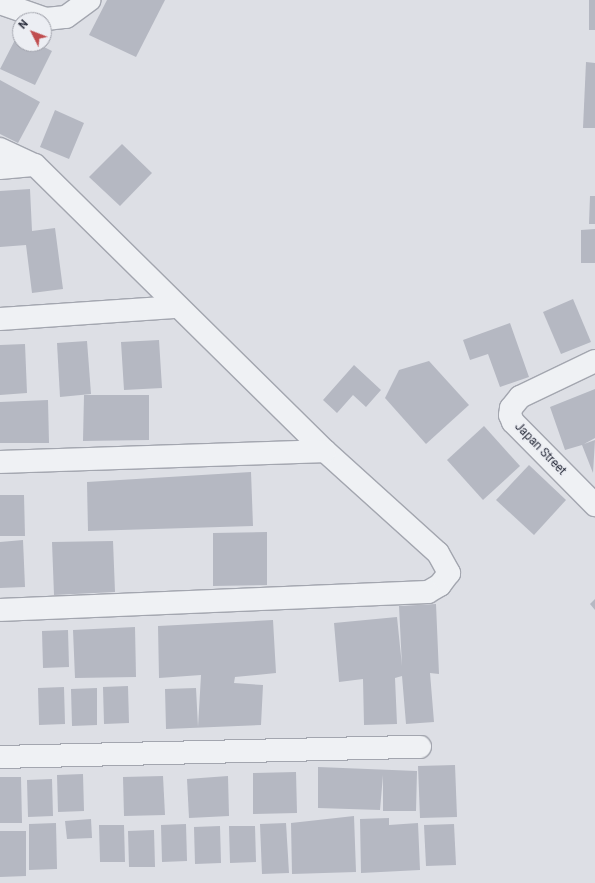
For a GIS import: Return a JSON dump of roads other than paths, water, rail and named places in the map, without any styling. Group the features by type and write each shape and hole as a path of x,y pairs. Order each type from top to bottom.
{"street":[{"path":"0,3 46,19 66,17 89,0"},
{"path":"0,149 35,165 325,451 446,562 449,573 440,586 428,592 0,610"},
{"path":"0,168 35,165"},
{"path":"0,319 178,307"},
{"name":"Japan Street","path":"595,361 520,397 511,408 510,415 513,422 595,505"},
{"path":"0,462 325,451"},
{"path":"0,757 420,747"}]}
